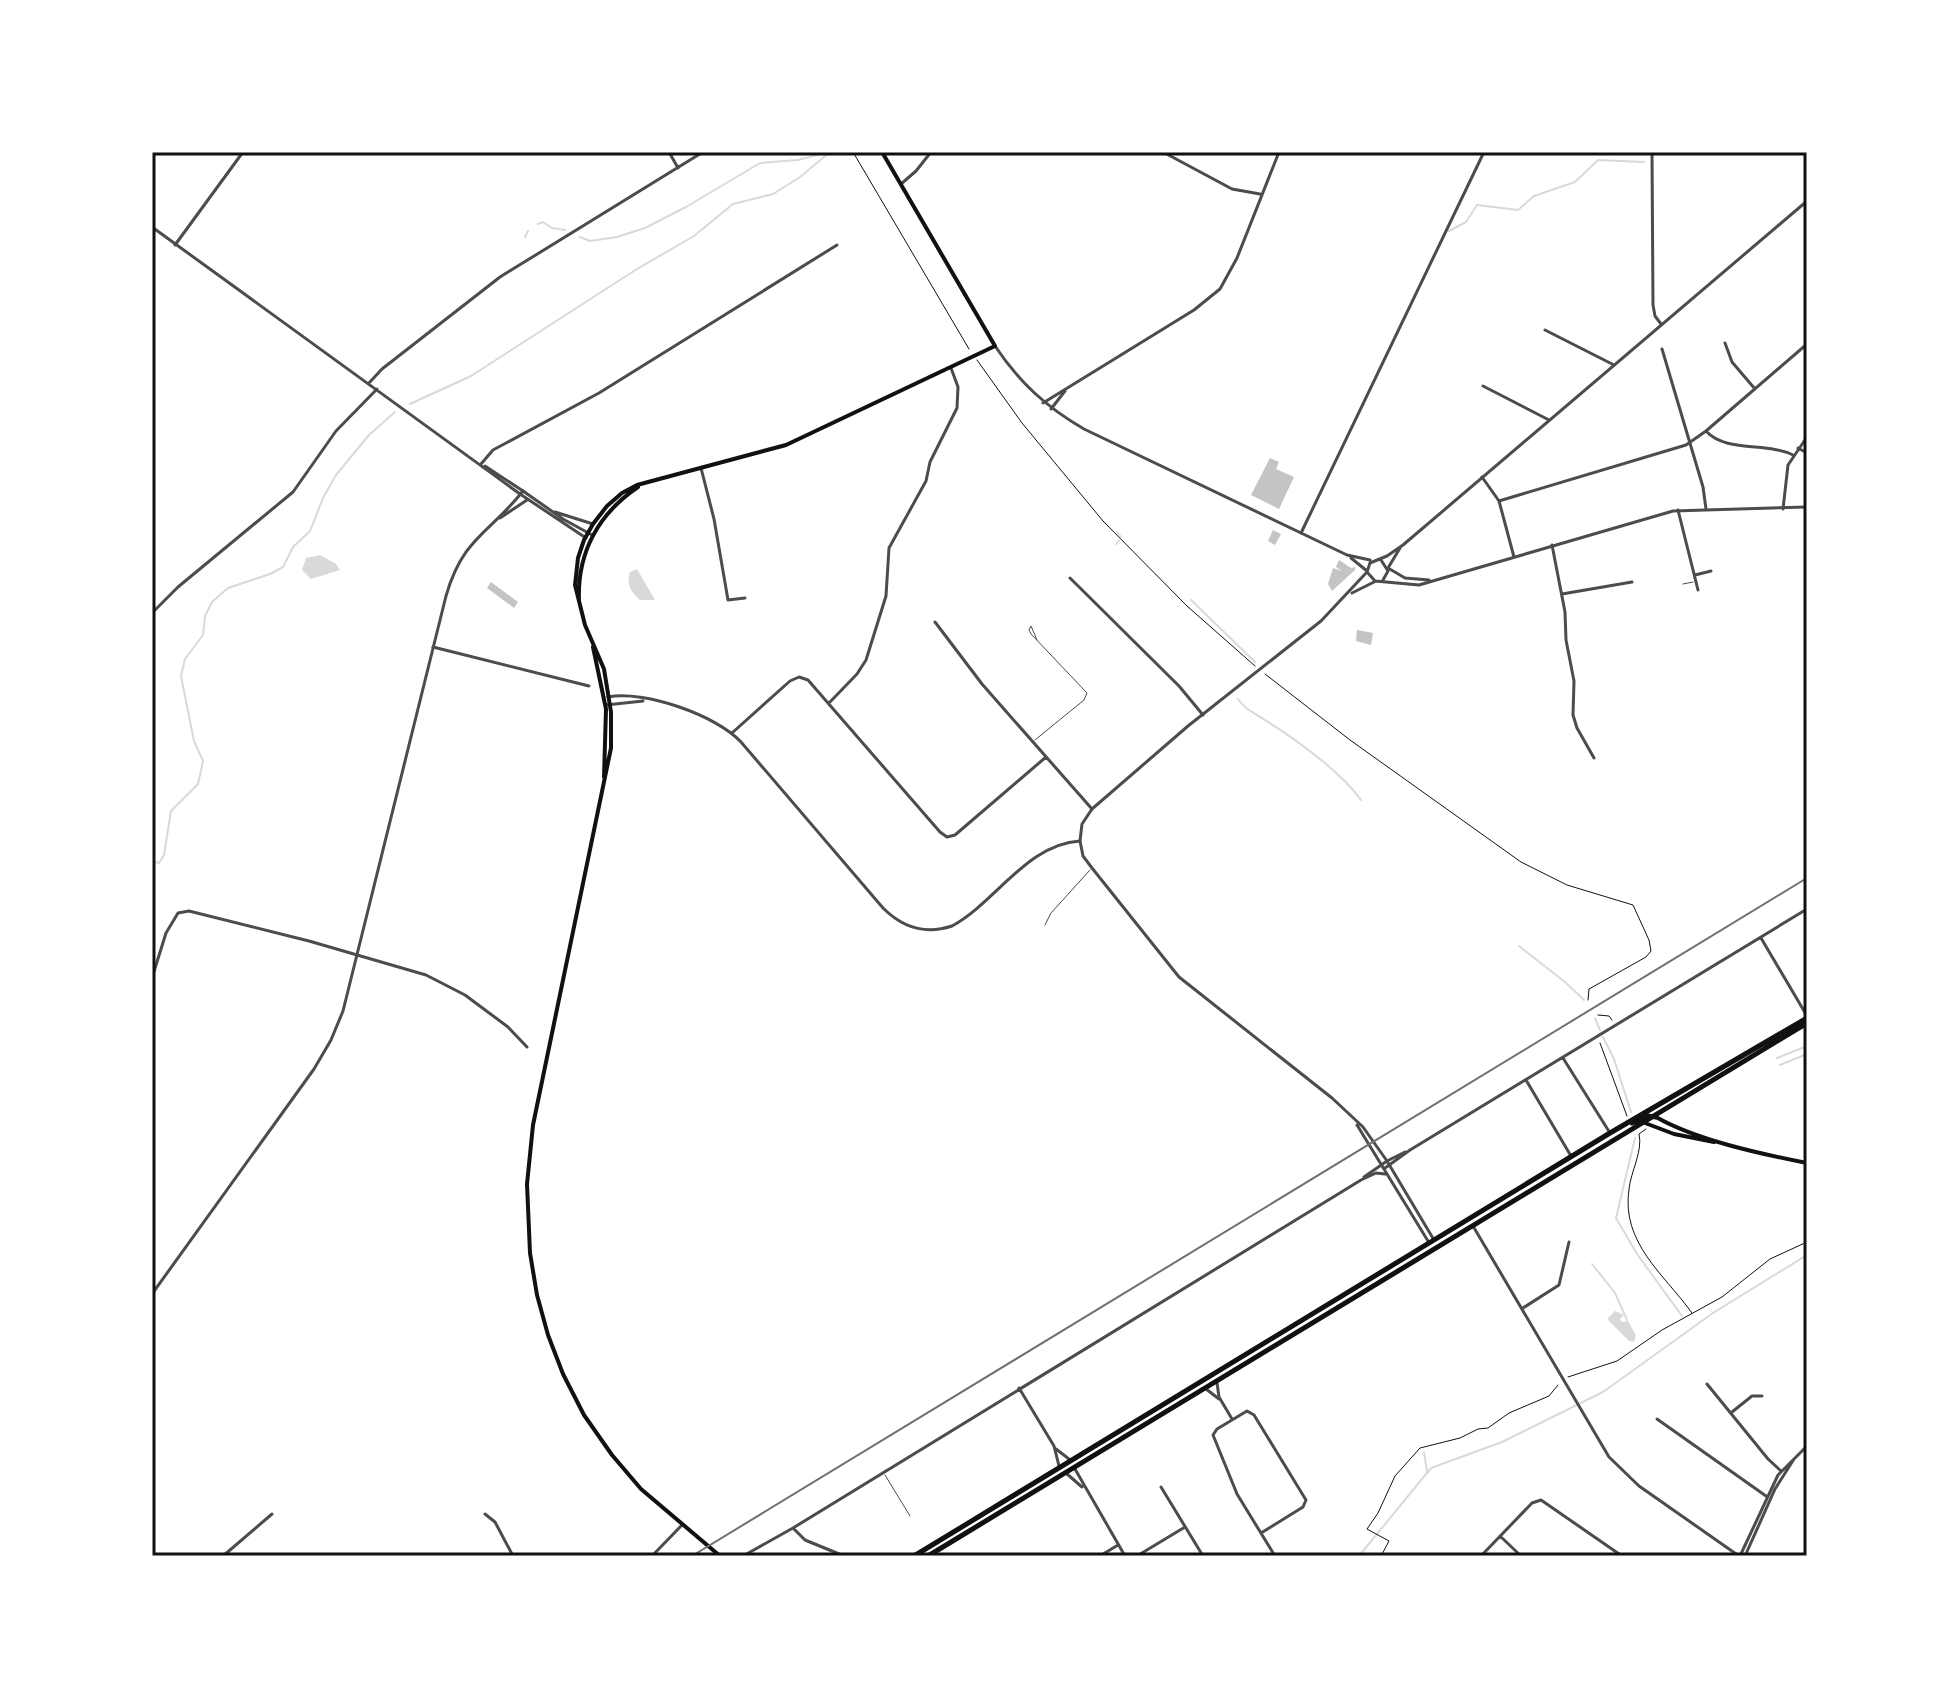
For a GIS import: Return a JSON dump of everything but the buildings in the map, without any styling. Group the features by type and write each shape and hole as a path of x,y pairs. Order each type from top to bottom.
{"highway":[{"path":"1029,1487 1059,1468 1073,1464 1432,1242 1647,1125 1807,1019"},
{"path":"914,1556 1006,1500 1205,1389 1473,1226 1610,1133 1807,1019"},
{"path":"1610,1133 1647,1116 1656,1117"},
{"path":"1432,1242 1436,1249"},
{"path":"1209,1378 1213,1380 1244,1365"},
{"path":"920,1556 928,1551 932,1555 1065,1474 1073,1464"},
{"path":"1006,1500 1010,1503 1047,1485"}],"main road":[{"path":"720,1556 628,1475 599,1439 559,1366 545,1325 530,1253 527,1184 533,1125 603,787 607,738 607,697 580,610 575,579 578,558 593,524 622,493 651,480 786,445 995,346 882,152"},
{"path":"589,537 617,503 651,480"},
{"path":"1656,1117 1678,1128 1724,1143"},
{"path":"1647,1125 1674,1134 1807,1163"}],"street":[{"path":"175,245 243,152"},
{"path":"669,152 678,168"},
{"path":"369,383 388,364 487,285 703,152"},
{"path":"901,184 931,152"},
{"path":"1163,152 1232,189 1260,194"},
{"path":"1043,403 1214,295 1237,258 1279,152"},
{"path":"1301,533 1484,152"},
{"path":"1652,152 1653,305 1655,316 1661,324"},
{"path":"1432,1242 1366,1131 1179,977 1083,856 1080,841 1082,824 1092,809 1203,715 1314,628 1348,595 1367,572 1368,565 1403,545 1807,201"},
{"path":"152,227 481,464 589,537"},
{"path":"481,464 493,450 599,393 837,245"},
{"path":"1545,330 1614,365"},
{"path":"1725,343 1732,362 1755,389"},
{"path":"1499,501 1690,443 1807,344"},
{"path":"995,346 1015,374 1051,409 1094,434 1347,555 1370,578 1378,581 1411,586 1678,510 1807,507"},
{"path":"1662,349 1704,490 1706,509"},
{"path":"829,703 866,660 886,596 889,548 926,481 930,462 957,408 958,387 951,368"},
{"path":"1483,386 1549,420"},
{"path":"152,613 178,587 293,492 336,431 377,389"},
{"path":"1051,409 1068,389"},
{"path":"1706,431 1718,441 1793,455"},
{"path":"1783,509 1787,470 1793,455 1807,437"},
{"path":"1798,448 1807,453"},
{"path":"701,468 714,519 728,600 745,598"},
{"path":"1482,477 1499,501 1514,557"},
{"path":"152,1294 314,1069 331,1040 343,1011 358,955 433,647 455,570 470,544 522,493"},
{"path":"529,498 589,537"},
{"path":"493,522 516,510 529,498"},
{"path":"548,509 593,524"},
{"path":"1678,510 1698,590"},
{"path":"1348,595 1386,577 1388,568 1403,545"},
{"path":"1552,545 1574,681 1574,722 1594,758"},
{"path":"1347,555 1384,562 1405,578 1432,580"},
{"path":"1694,578 1711,571"},
{"path":"1070,578 1179,686 1203,715"},
{"path":"1562,594 1632,582"},
{"path":"935,622 982,684 1092,809"},
{"path":"433,647 589,686"},
{"path":"732,733 795,679 808,680 947,837 955,835 1046,757"},
{"path":"607,697 633,697 706,716 732,733 891,916 907,926 935,930 959,922 1049,848 1080,841"},
{"path":"608,704 632,700 655,702"},
{"path":"744,1556 1807,909"},
{"path":"152,978 166,933 178,913 189,911 417,972 452,987 508,1027 527,1047"},
{"path":"1761,938 1807,1019"},
{"path":"1563,1058 1610,1133"},
{"path":"1526,1080 1572,1157"},
{"path":"1386,1165 1389,1175 1432,1242"},
{"path":"1361,1180 1379,1173 1389,1175"},
{"path":"1473,1226 1605,1450 1629,1477 1741,1556 1782,1472 1807,1446"},
{"path":"1523,1308 1560,1282 1569,1242"},
{"path":"1217,1381 1221,1402"},
{"path":"1707,1384 1782,1472"},
{"path":"1019,1388 1054,1446 1073,1464 1125,1556"},
{"path":"1205,1389 1221,1402 1232,1419"},
{"path":"1731,1412 1750,1397 1762,1396"},
{"path":"1261,1533 1303,1507 1306,1500 1252,1413 1247,1411 1215,1430 1214,1437 1233,1484 1261,1533 1275,1556"},
{"path":"1657,1419 1768,1497"},
{"path":"1054,1446 1059,1468"},
{"path":"1065,1474 1085,1490"},
{"path":"1161,1487 1203,1556"},
{"path":"1481,1556 1531,1505 1541,1500 1622,1556"},
{"path":"223,1556 272,1514"},
{"path":"485,1514 495,1522 513,1556"},
{"path":"652,1556 682,1525"},
{"path":"1137,1556 1185,1527"},
{"path":"793,1528 805,1540 844,1556"},
{"path":"1500,1536 1521,1556"},
{"path":"1100,1556 1118,1545"}],"lane":[{"path":"1683,584 1694,578"},
{"path":"1033,742 1084,700 1087,693 1037,640"},
{"path":"1045,925 1051,913 1092,868"},
{"path":"883,1473 910,1516"}],"path":[{"path":"853,152 974,357 1027,429 1103,521 1187,606 1260,670 1350,740 1513,857 1558,881 1633,905 1651,951 1646,957 1589,989 1588,1000"},
{"path":"1598,1015 1609,1016 1616,1026"},
{"path":"1597,1037 1607,1056 1627,1117"},
{"path":"1647,1125 1639,1134 1628,1191 1630,1224 1646,1258 1692,1314"},
{"path":"1567,1377 1611,1364 1662,1330 1722,1297 1770,1259 1807,1242"},
{"path":"1381,1556 1387,1540 1368,1529 1392,1480 1420,1448 1488,1428 1509,1413 1549,1396 1560,1382"}],"shaded area":[{"path":"320,555 340,570 311,579 302,570 306,558"},
{"path":"637,569 655,600 640,600 632,591 630,572"},
{"path":"1615,1311 1624,1315 1620,1319 1622,1322 1628,1321 1636,1335 1634,1342 1629,1341 1609,1321 1608,1318"}],"waterway":[{"path":"580,237 590,241 645,228 760,163 798,160 828,152"},
{"path":"410,404 471,376 694,236 733,204 773,194 830,152"},
{"path":"1449,231 1466,222 1477,205 1518,210 1534,196 1575,182 1598,160 1644,162"},
{"path":"538,224 543,222 552,228 565,230"},
{"path":"525,237 528,231"},
{"path":"152,861 159,863 164,855 171,811 198,784 203,761 194,741 181,676 185,659 203,635 205,616 212,602 228,588 283,567 293,547 310,531 336,475 369,435 395,412"},
{"path":"1117,532 1121,537"},
{"path":"1116,544 1119,540"},
{"path":"1191,600 1255,662"},
{"path":"1238,699 1318,758 1361,800"},
{"path":"1519,946 1584,1000"},
{"path":"1595,1018 1600,1030"},
{"path":"1603,1037 1614,1059 1631,1112"},
{"path":"1777,1058 1807,1046"},
{"path":"1780,1065 1807,1054"},
{"path":"1635,1138 1616,1218 1637,1254 1682,1316"},
{"path":"1359,1556 1431,1468 1502,1442 1603,1392 1713,1313 1807,1255"},
{"path":"1592,1264 1615,1293 1627,1320"},
{"path":"1424,1453 1427,1471"}],"railway":[{"path":"692,1556 1807,878"}]}
